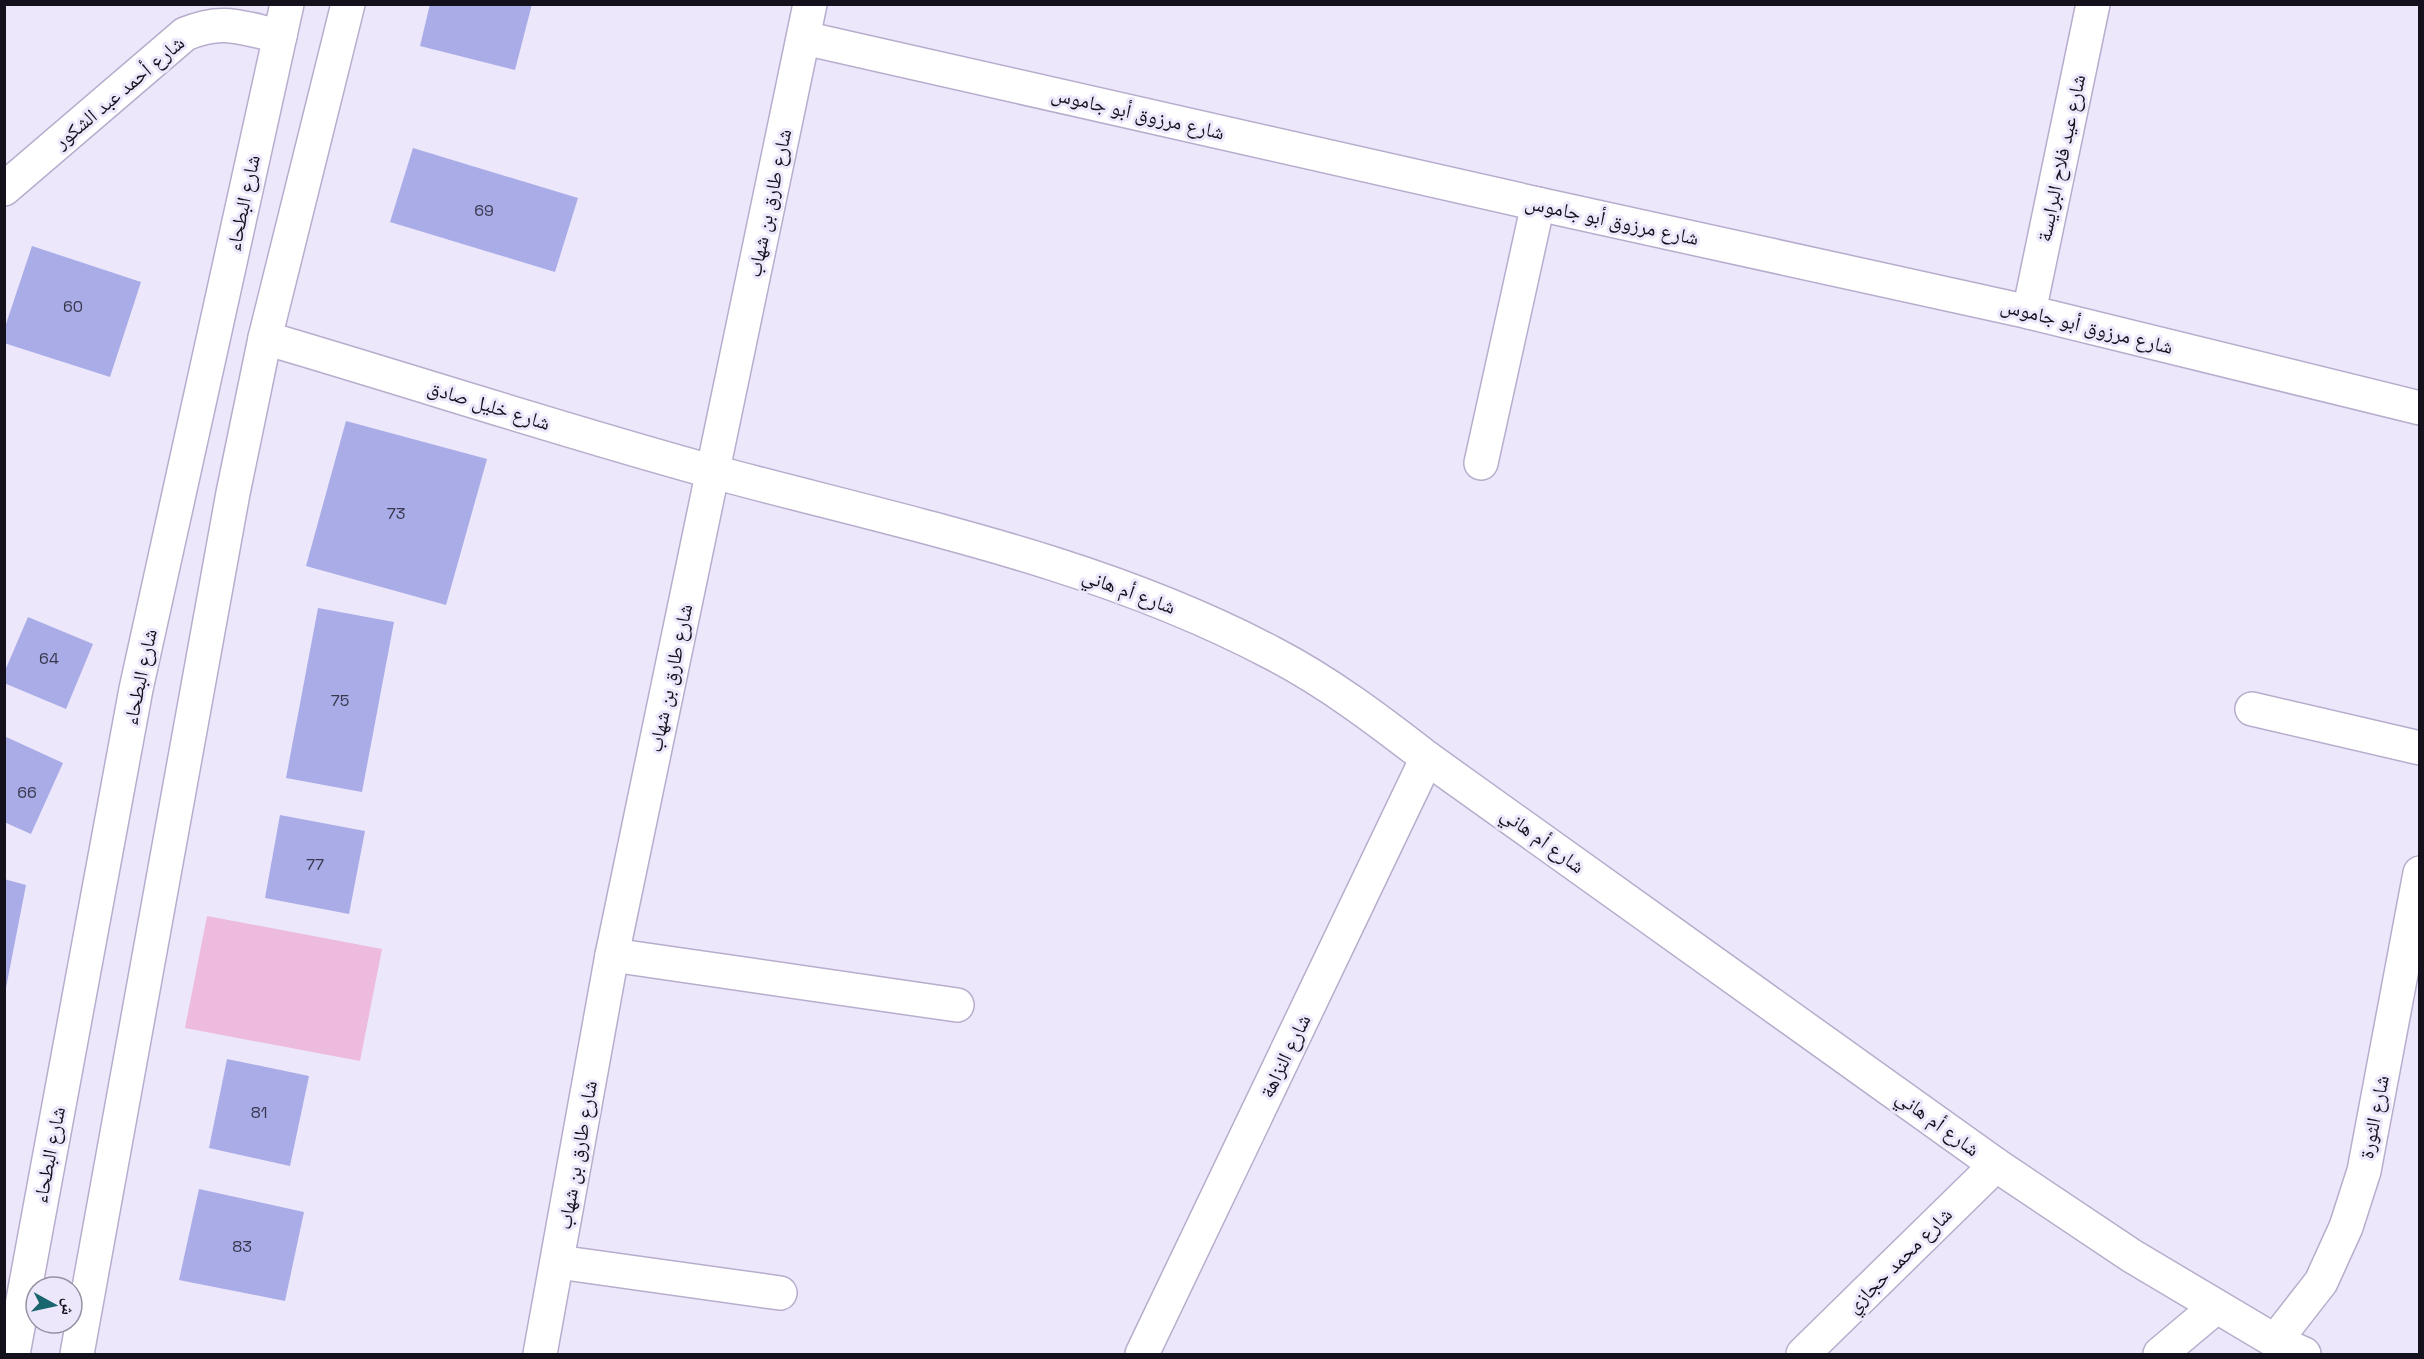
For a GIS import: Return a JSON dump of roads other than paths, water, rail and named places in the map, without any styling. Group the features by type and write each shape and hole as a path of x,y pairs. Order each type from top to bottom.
{"street":[{"name":"شارع البطحاء","path":"13,1354 136,689 287,4"},
{"path":"77,1354 233,493 265,338 348,4"},
{"name":"شارع طارق بن شهاب","path":"540,1354 612,955 810,4"},
{"name":"شارع عيد فلاح البرايسة","path":"2029,312 2093,4"},
{"name":"شارع أحمد عبد الشكور","path":"4,189 185,34 206,26 225,24 280,36"},
{"name":"شارع مرزوق أبو جاموس","path":"804,38 2029,312 2420,408"},
{"path":"1481,463 1538,204"},
{"name":"شارع خليل صادق","path":"265,338 713,472"},
{"name":"شارع أم هاني","path":"713,472 953,534 1076,571 1177,608 1283,659 1349,699 1427,758 1996,1165 2132,1256 2275,1341 2304,1354"},
{"path":"2252,709 2420,748"},
{"name":"شارع النزاهة","path":"1142,1354 1427,758"},
{"name":"شارع الثورة","path":"2275,1341 2321,1282 2346,1227 2364,1170 2420,873"},
{"path":"612,955 957,1005"},
{"name":"شارع محمد حجازي","path":"1803,1354 1996,1165"},
{"path":"4,1276 34,1234"},
{"path":"558,1262 780,1293"},
{"path":"2160,1354 2216,1307"}]}
